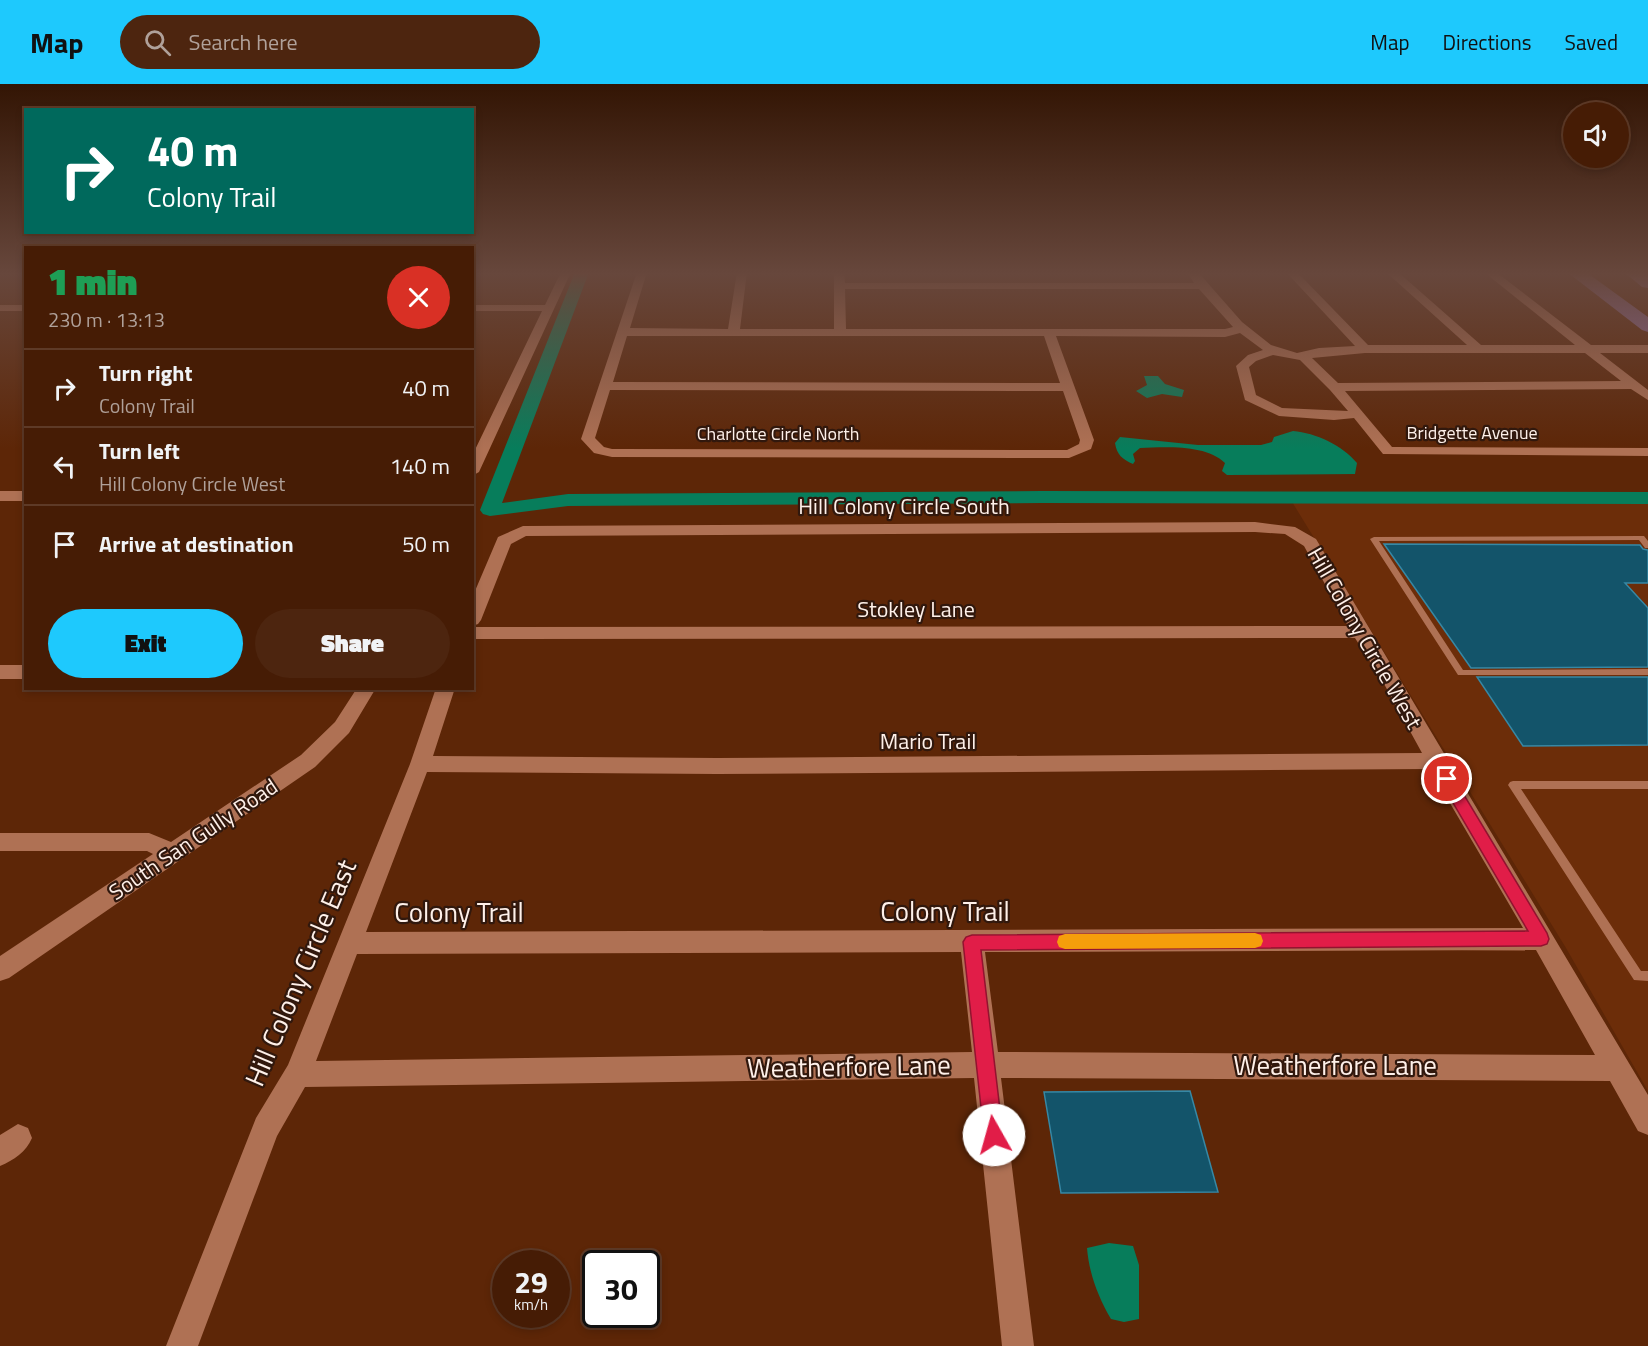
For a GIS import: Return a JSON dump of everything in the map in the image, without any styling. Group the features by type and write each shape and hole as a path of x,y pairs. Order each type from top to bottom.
{"street":[{"path":"474,468 538,331"},
{"path":"1049,333 1068,387 605,386 623,332 1225,333 1234,331"},
{"path":"1245,331 1275,350 1296,357 1365,349 1648,349"},
{"path":"1348,331 1365,349"},
{"path":"1458,331 1478,349"},
{"path":"1565,331 1648,396"},
{"path":"1275,350 1252,358 1242,366 1250,397 1279,412 1334,416 1358,414"},
{"name":"Bridgette Avenue","path":"1303,356 1335,387 1388,451 1648,452"},
{"path":"1335,387 1634,385"},
{"name":"Charlotte Circle North","path":"605,386 588,439 591,445 599,450 612,453 1069,454 1086,446 1087,440 1068,387"},
{"path":"0,496 24,496"},
{"name":"Hill Colony Circle South","path":"474,615 504,541 513,535 536,530 1255,527 1281,528 1296,532"},
{"name":"Hill Colony Circle West","path":"1296,532 1310,543 1648,1121"},
{"name":"Stokley Lane","path":"474,633 1360,632"},
{"path":"0,672 24,672"},
{"name":"South San Gully Road","path":"0,970 290,774 332,740 349,720 366,690"},
{"name":"Hill Colony Circle East","path":"182,1346 266,1128 298,1074 420,764 445,690"},
{"name":"Mario Trail","path":"420,764 717,766 1436,761"},
{"path":"0,842 149,842 172,853"},
{"name":"Colony Trail","path":"350,943 1541,939"},
{"path":"972,942 1018,1346"},
{"name":"Weatherfore Lane","path":"298,1074 986,1065 1616,1068"}],"lane":[{"path":"1648,546 1641,538 1374,539 1461,673 1648,672"},
{"path":"1648,785 1513,785 1638,976 1648,976"}],"shaded area":[{"path":"1144,376 1158,376 1165,384 1184,390 1182,397 1162,394 1147,398 1136,391 1147,385"},
{"path":"1293,431 1319,437 1336,445 1357,463 1355,474 1227,475 1222,471 1225,463 1217,457 1207,452 1172,447 1140,448 1133,454 1135,461 1133,464 1121,456 1115,443 1120,437 1198,445 1261,445 1272,442 1274,437"},
{"path":"1648,495 1648,1091 1566,948 1289,497"},
{"path":"1109,1243 1133,1246 1139,1265 1139,1319 1124,1322 1111,1319 1098,1293 1087,1248"}],"building":[{"path":"1384,544 1640,545 1643,549 1648,550 1648,583 1625,583 1648,608 1648,667 1471,668"},
{"path":"1477,677 1648,677 1648,745 1523,746"},
{"path":"1190,1091 1218,1192 1061,1193 1044,1092"}],"waterway":[{"path":"559,331 490,510 568,500 1042,497 1648,498"}],"slow traffic":[{"path":"1065,942 1255,941"}],"route":[{"path":"994,1135 972,942 1541,939 1447,779"}]}
